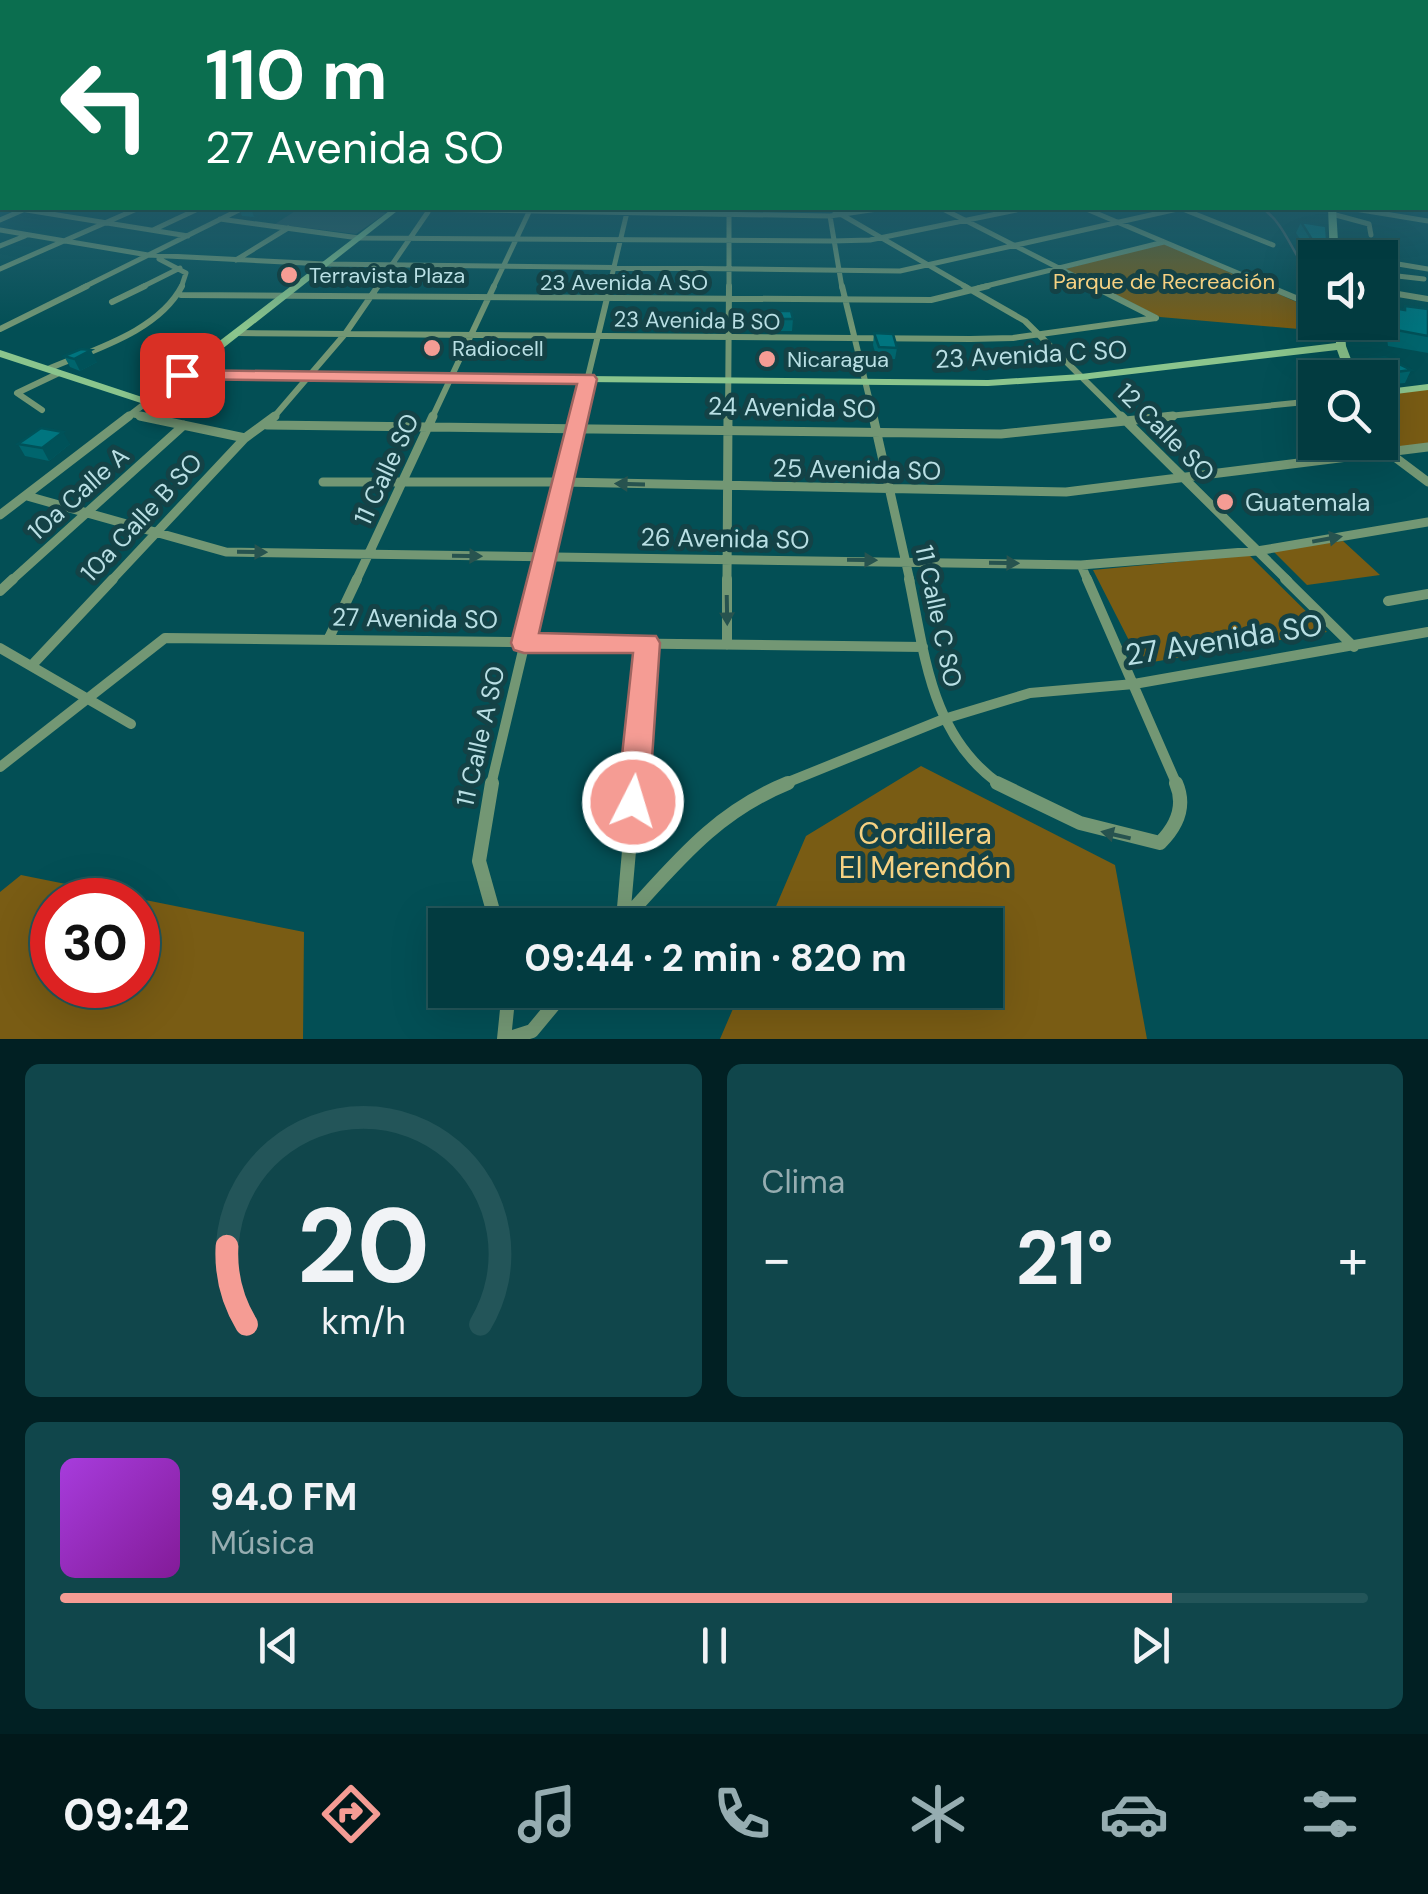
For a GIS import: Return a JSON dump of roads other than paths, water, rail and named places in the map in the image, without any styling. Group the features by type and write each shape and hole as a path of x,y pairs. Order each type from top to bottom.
{"street":[{"path":"10,231 148,256 391,266 900,272 1088,231"},
{"path":"0,269 84,231"},
{"path":"162,231 188,236"},
{"path":"0,328 196,231"},
{"path":"236,260 282,231"},
{"path":"312,231 358,238 832,242 911,231"},
{"path":"0,514 367,231"},
{"name":"10a Calle B SO","path":"33,664 245,438 267,425 345,334 416,231"},
{"name":"11 Calle SO","path":"329,638 518,231"},
{"name":"11 Calle A SO","path":"491,908 478,861 484,820 574,427 624,231"},
{"path":"728,645 729,231"},
{"name":"11 Calle C SO","path":"831,231 932,691 960,749 988,776 1097,831 1160,843 1175,828 1182,797 1134,684"},
{"name":"12 Calle SO","path":"871,231 1026,321 1354,647"},
{"path":"989,231 1062,268 1164,242"},
{"path":"1139,231 1298,299"},
{"path":"1240,231 1274,245"},
{"path":"0,246 28,234"},
{"path":"42,410 16,395 141,325 181,295 187,278 180,268 148,256"},
{"path":"1398,264 1428,269"},
{"path":"112,302 180,268"},
{"name":"23 Avenida A SO","path":"181,295 931,300 1062,268"},
{"name":"23 Avenida B SO","path":"237,333 970,340 1040,335 1156,318 1062,268"},
{"path":"1398,276 1424,280"},
{"path":"1398,294 1428,299"},
{"path":"1340,340 1346,360"},
{"name":"23 Avenida C SO","path":"182,375 988,383 1081,377 1341,346"},
{"path":"0,353 147,402"},
{"path":"1398,391 1428,388"},
{"name":"24 Avenida SO","path":"267,425 1000,434 1298,403"},
{"path":"131,414 245,438"},
{"name":"10a Calle A","path":"0,591 184,425"},
{"path":"1398,451 1428,447"},
{"name":"25 Avenida SO","path":"323,482 562,482 1066,492 1328,460"},
{"path":"1398,460 1428,482"},
{"name":"26 Avenida SO","path":"27,496 88,510 156,534 226,552 1081,565 1257,551 1428,522"},
{"path":"1081,565 1134,684"},
{"path":"1388,601 1428,594"},
{"name":"27 Avenida SO","path":"635,908 708,830 750,798 944,719 1030,693 1134,684 1428,632"},
{"name":"27 Avenida SO","path":"86,697 161,638 922,647"},
{"path":"622,908 647,643"},
{"path":"0,648 131,724"},
{"path":"0,767 86,697"},
{"path":"508,1008 505,1039 532,1031 551,1008"}],"waterway":[{"path":"1283,231 1298,257"}],"place":[{"name":"Terravista Plaza","path":"289,275"},
{"name":"Radiocell","path":"432,348"},
{"name":"Nicaragua","path":"767,359"},
{"name":"Guatemala","path":"1225,502"}],"park label":[{"name":"Parque de Recreación","path":"1164,281"},
{"name":"Cordillera El Merendón","path":"925,851"}]}
